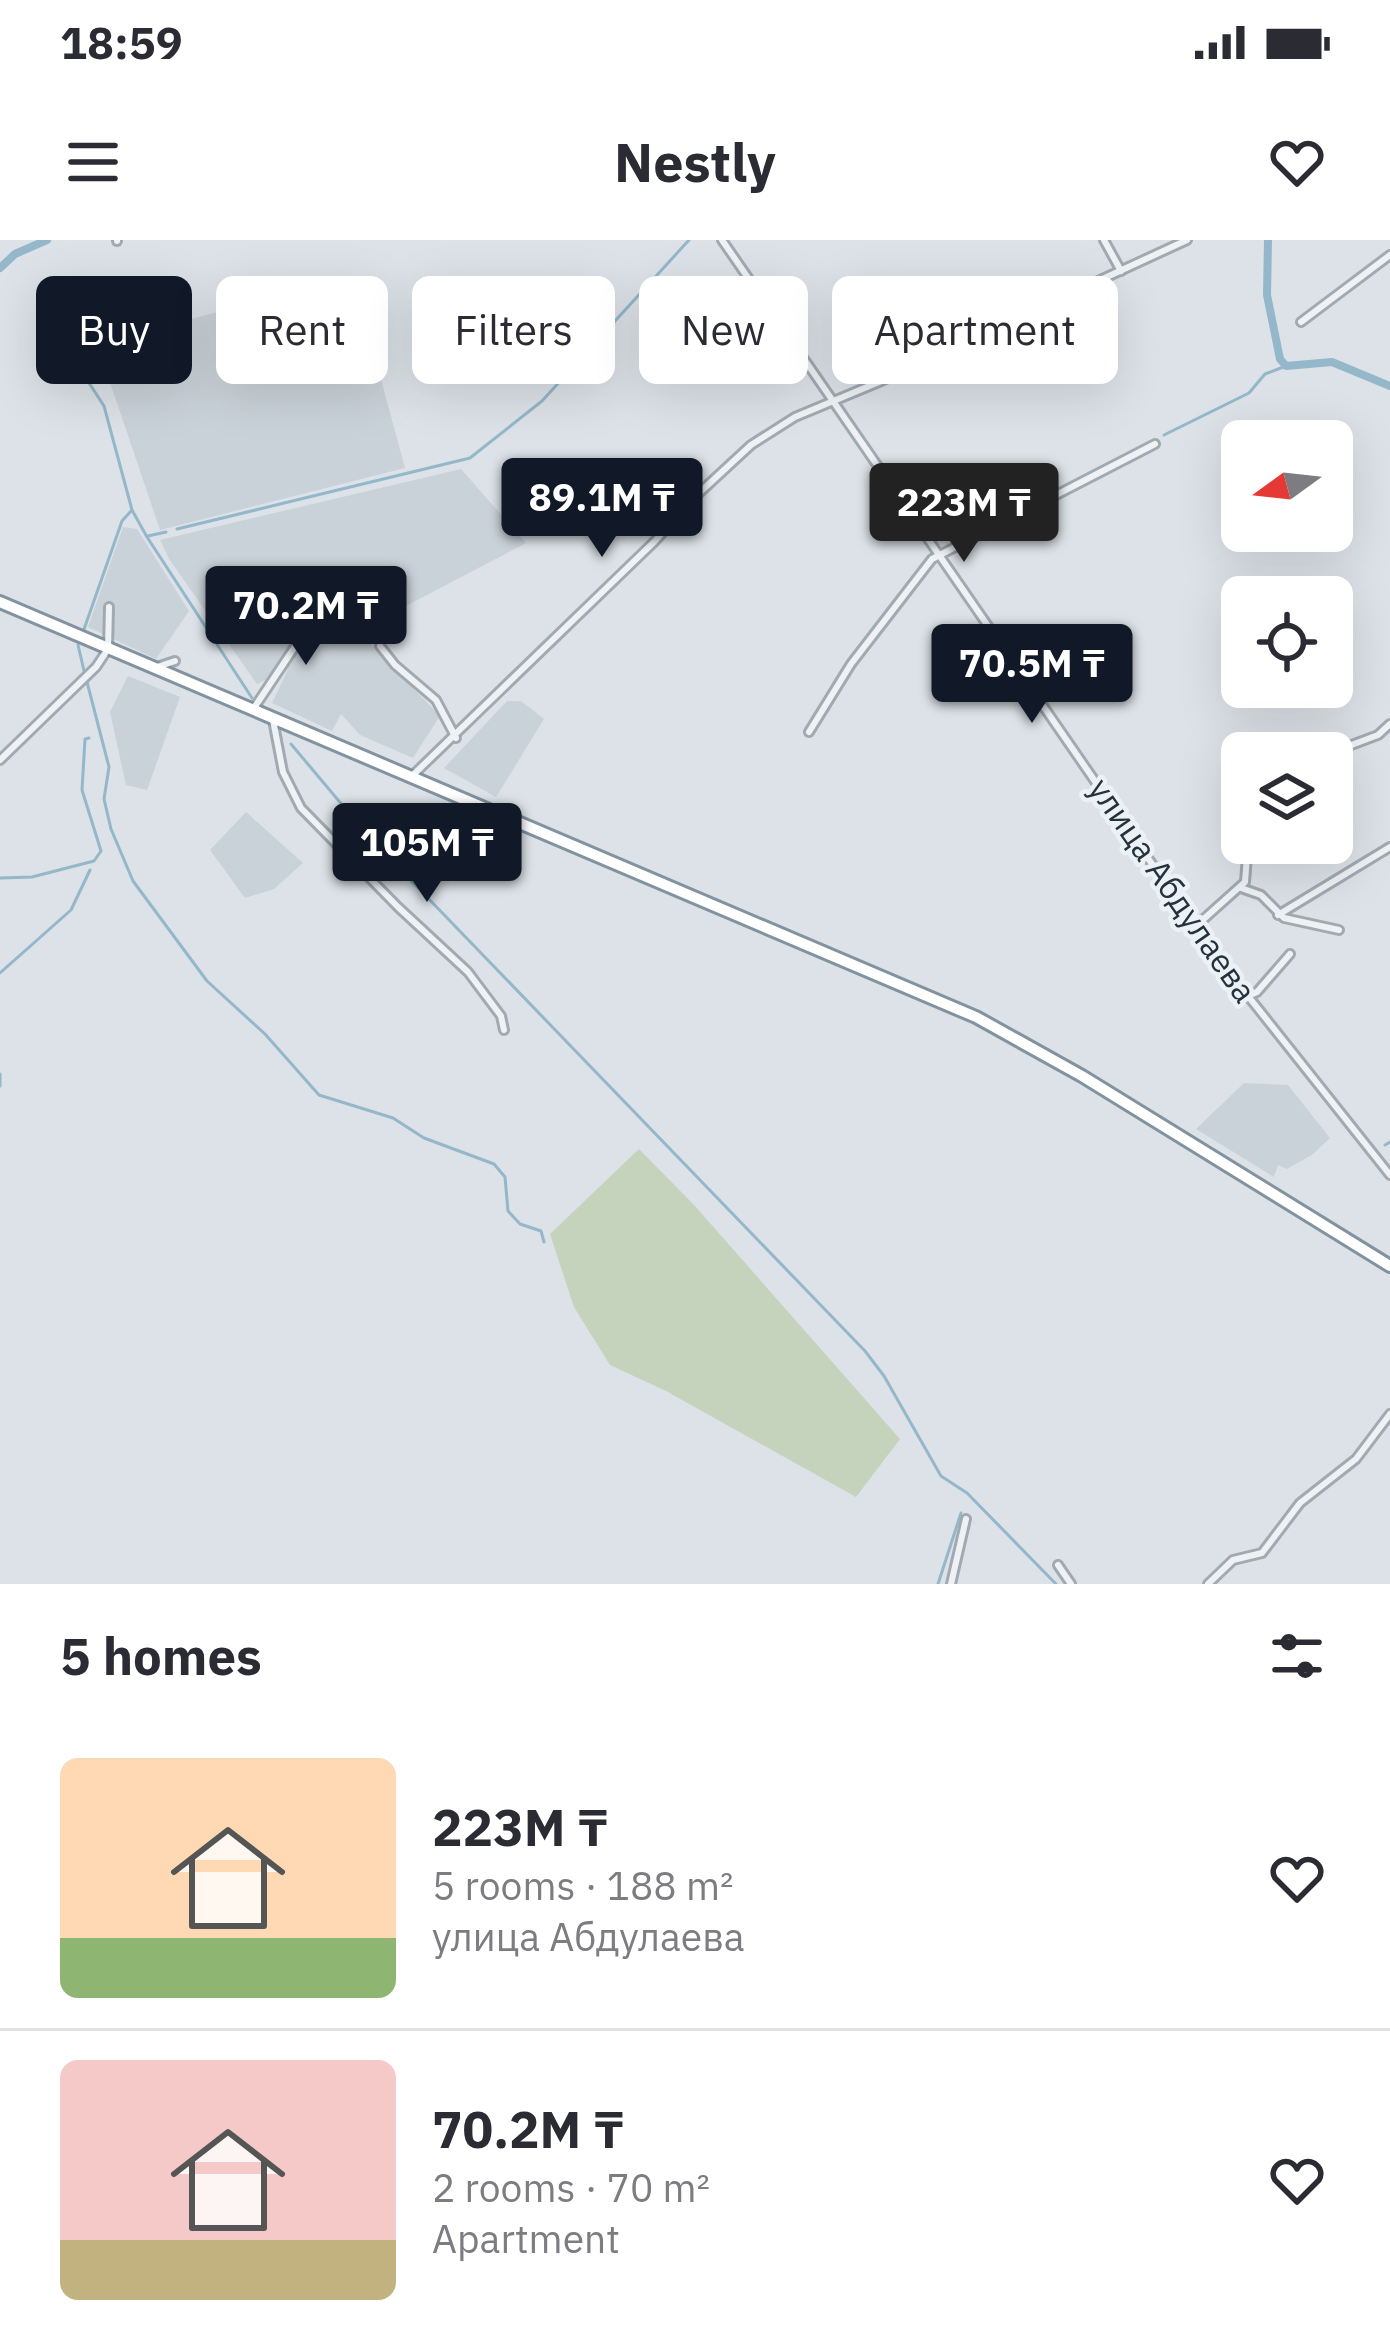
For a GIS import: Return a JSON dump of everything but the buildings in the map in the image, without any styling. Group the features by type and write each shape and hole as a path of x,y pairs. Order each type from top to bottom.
{"highway":[{"path":"0,602 976,1017 1082,1076 1390,1266"}],"street":[{"name":"улица Абдулаева","path":"722,240 1196,925 1390,1175"},
{"path":"1104,240 1120,271"},
{"path":"411,777 456,738 698,494 770,432 832,399 987,336 1187,240"},
{"path":"1301,322 1390,255"},
{"path":"809,731 851,664 927,563 1155,444"},
{"path":"0,760 91,673 108,649 109,607"},
{"path":"252,711 314,618"},
{"path":"380,646 436,700 456,738"},
{"path":"154,668 175,661"},
{"path":"258,680 262,691"},
{"path":"273,720 283,772 301,808 468,972 501,1016 504,1030"},
{"path":"1353,744 1378,735 1390,724"},
{"path":"1278,915 1390,847"},
{"path":"1196,925 1241,888 1247,864"},
{"path":"1241,888 1261,895 1278,915 1339,930"},
{"path":"1248,996 1258,992 1291,954"},
{"path":"1208,1584 1234,1560 1262,1552 1300,1503 1356,1460 1390,1414"},
{"path":"951,1584 966,1519"},
{"path":"1058,1565 1071,1584"}],"shaded area":[{"path":"216,312 216,384 382,384 405,468 160,530 111,384 192,384 192,319"},
{"path":"461,469 526,543 358,631 440,716 413,758 360,735 341,714 332,731 272,703 288,669 257,684 160,540"},
{"path":"123,527 137,529 189,611 156,659 88,627"},
{"path":"128,676 180,697 147,790 126,785 110,712"},
{"path":"507,701 521,701 544,719 496,797 444,768"},
{"path":"246,812 303,863 274,889 245,898 210,850"},
{"path":"1244,1083 1288,1085 1330,1138 1287,1169 1278,1165 1274,1177 1196,1129"}],"green space":[{"path":"639,1149 900,1439 856,1497 610,1365 574,1307 550,1234"}],"waterway":[{"path":"0,268 15,254 47,240"},
{"path":"177,529 470,458 542,401 689,240"},
{"path":"1268,240 1267,295 1280,359 1286,366 1332,362 1390,386"},
{"path":"1164,435 1249,393 1265,374 1286,366"},
{"path":"90,384 104,406 132,510 252,698"},
{"path":"83,632 122,521 131,511"},
{"path":"148,536 166,532"},
{"path":"78,645 85,675"},
{"path":"87,682 109,767 104,799 111,829 133,881 207,981 265,1034 319,1095 393,1118 424,1138 494,1164 505,1177 508,1211 520,1224 541,1231 544,1242"},
{"path":"0,878 32,877 94,861 101,851 82,790 85,739 89,738"},
{"path":"291,744 370,838 865,1351 941,1476 967,1493 1056,1584"},
{"path":"0,973 71,910 90,870"},
{"path":"0,1074 0,1086"},
{"path":"1385,1145 1390,1142"},
{"path":"938,1584 961,1513"}]}
